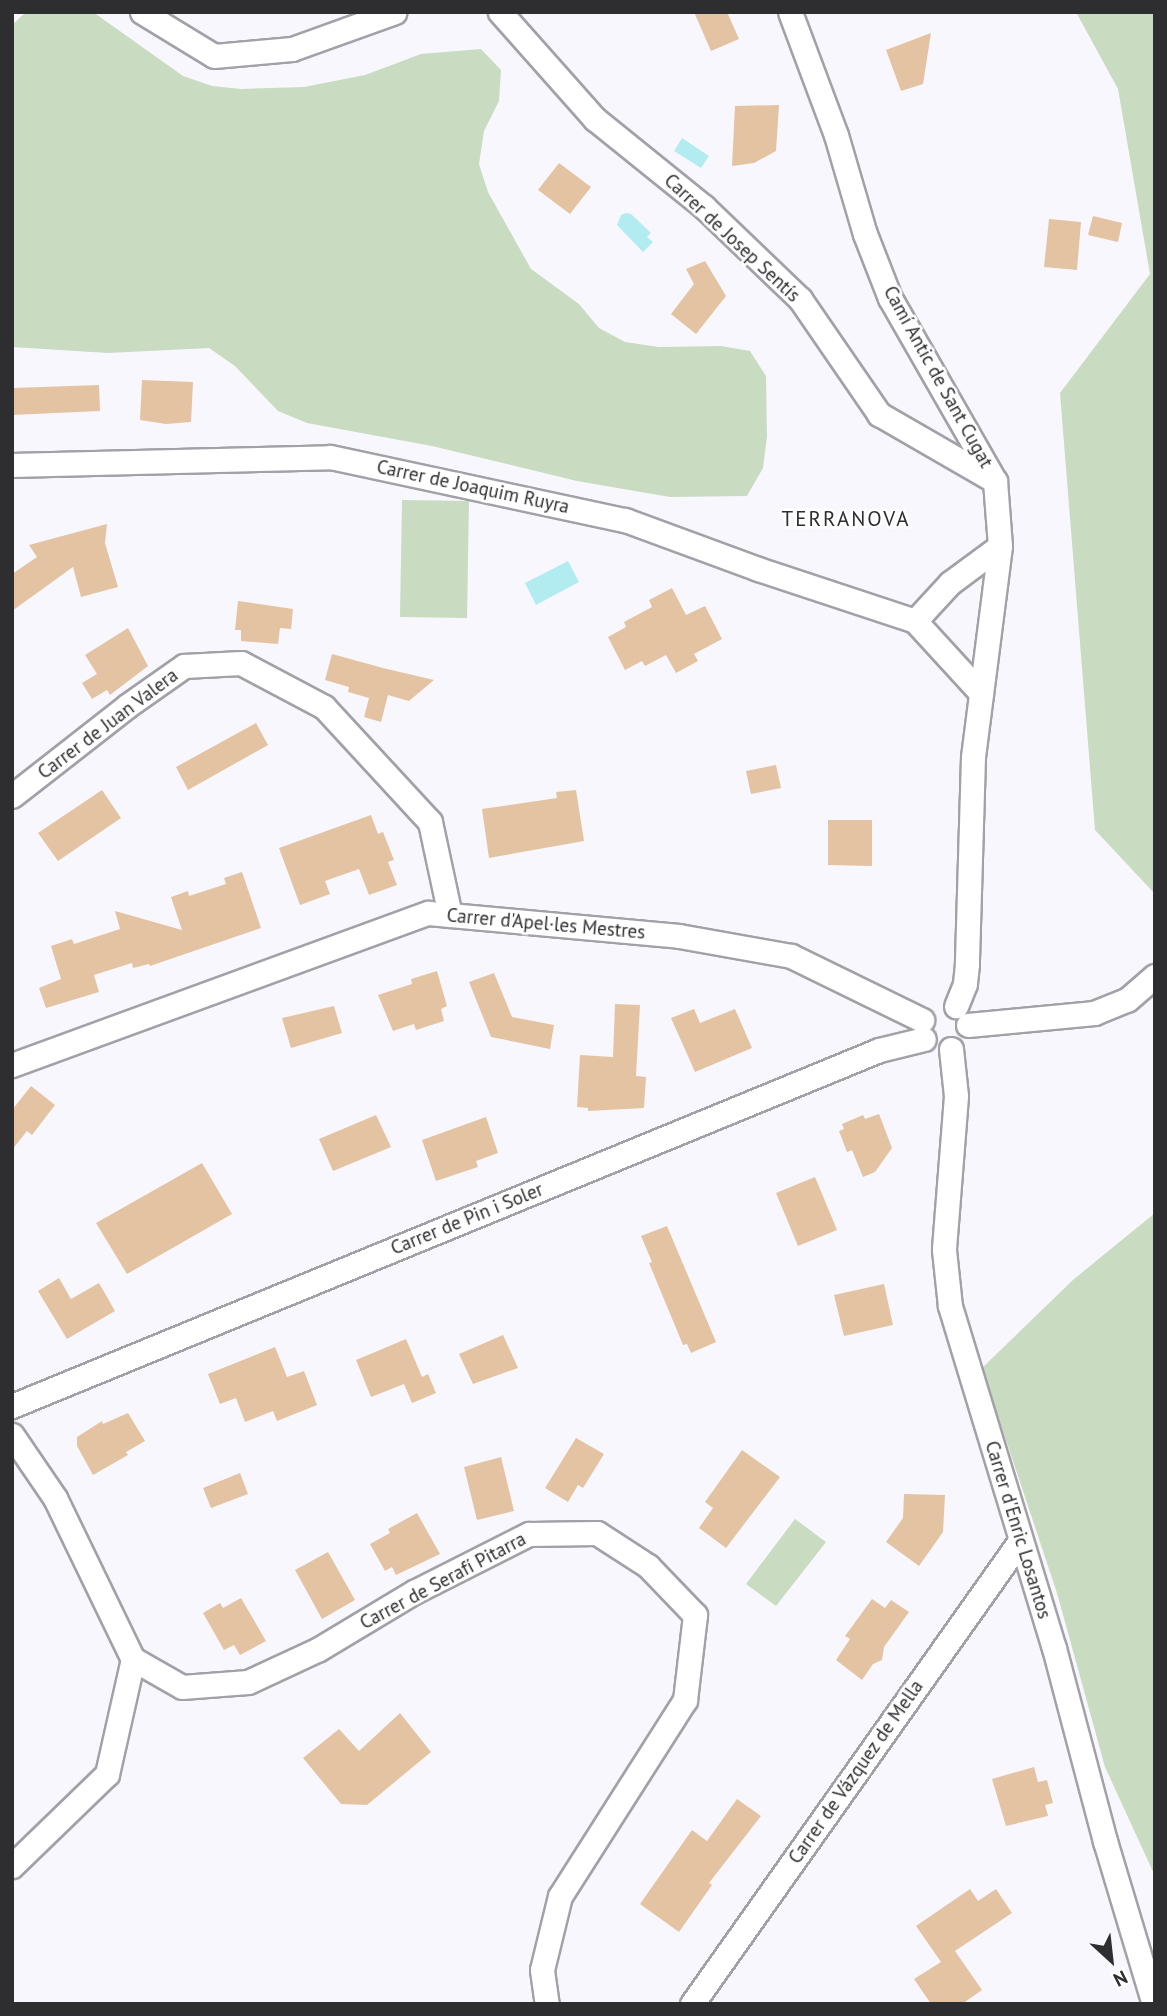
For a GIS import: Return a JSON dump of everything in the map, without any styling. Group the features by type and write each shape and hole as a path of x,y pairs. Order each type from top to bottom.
{"street":[{"path":"142,12 214,56 292,49 395,12"},
{"name":"Carrer de Josep Sentís","path":"500,12 595,119 704,207 800,299 879,414 995,481"},
{"name":"Camí Antic de Sant Cugat","path":"790,12 836,135 865,234 890,299 995,481 1000,546 973,757 967,964 962,1015"},
{"name":"Carrer de Joaquim Ruyra","path":"12,465 330,457 625,520 758,569 915,621 981,693"},
{"path":"915,621 950,583 1000,546"},
{"name":"Carrer de Juan Valera","path":"12,796 127,706 184,666 241,663 324,707 430,822 450,915"},
{"name":"Carrer d'Apel·les Mestres","path":"12,1065 428,913 679,936 791,956 923,1029"},
{"path":"962,1015 964,1040 951,1049 939,1049 923,1029 928,1010 938,1004 962,1015 1094,1013 1127,1000 1155,976"},
{"name":"Carrer de Pin i Soler","path":"12,1406 878,1050 923,1029"},
{"name":"Carrer d'Enric Losantos","path":"951,1049 956,1096 944,1250 947,1287 1020,1541 1054,1648 1105,1841 1154,2004"},
{"path":"12,1435 55,1498 133,1658 107,1774 12,1866"},
{"name":"Carrer de Serafí Pitarra","path":"133,1658 182,1687 247,1682 318,1649 414,1592 529,1534 597,1533 648,1566 695,1615 685,1700 561,1896 542,1970 547,2004"},
{"name":"Carrer de Vázquez de Mella","path":"692,2004 1020,1541"}],"green space":[{"path":"26,12 93,12 183,76 212,86 241,89 304,87 365,75 421,54 481,49 501,70 499,101 484,131 479,164 488,192 531,269 579,304 599,328 625,342 659,347 721,346 750,351 766,376 767,437 763,468 747,496 670,497 577,481 432,446 307,423 278,411 235,366 209,348 108,353 12,347 12,25"},
{"path":"1076,12 1155,12 1155,894 1095,830 1060,393 1150,274 1118,89"},
{"path":"402,500 469,501 467,618 400,617"},
{"path":"1155,1213 1155,1876 1105,1767 1057,1593 982,1368 1074,1279"},
{"path":"795,1519 826,1542 776,1606 746,1584"}],"water":[{"path":"682,138 709,156 701,168 674,151"},
{"path":"631,214 651,233 647,237 653,242 643,252 617,225 621,215"},
{"path":"568,561 579,582 536,605 525,583"}],"building":[{"path":"694,12 727,12 739,39 711,51"},
{"path":"931,33 923,84 901,91 886,50"},
{"path":"779,105 776,151 754,163 732,166 735,106"},
{"path":"559,163 591,187 570,214 538,190"},
{"path":"1093,216 1122,223 1118,242 1088,235"},
{"path":"1049,219 1081,222 1077,270 1044,267"},
{"path":"705,261 726,296 696,334 671,314 694,284 686,269"},
{"path":"142,380 193,382 191,422 166,424 140,420"},
{"path":"99,385 100,411 12,415 12,388"},
{"path":"107,524 105,543 118,587 81,597 73,567 12,611 12,574 37,557 29,545"},
{"path":"672,588 686,615 705,606 722,639 694,654 698,661 676,673 666,655 645,666 642,661 625,670 608,637 626,627 624,622 652,607 649,600"},
{"path":"238,601 293,609 291,629 280,628 278,644 241,641 241,630 235,630"},
{"path":"128,628 148,666 110,695 107,690 92,699 82,683 97,674 85,655"},
{"path":"332,654 434,680 409,701 388,695 381,722 364,717 369,698 348,692 349,687 325,680"},
{"path":"256,723 268,745 188,790 176,767"},
{"path":"776,765 781,788 751,794 746,771"},
{"path":"102,790 121,818 58,861 38,833"},
{"path":"576,790 584,841 489,858 482,809 557,798 556,792"},
{"path":"371,815 378,834 383,832 394,860 388,862 397,885 369,895 359,869 325,881 330,894 300,905 279,848"},
{"path":"828,820 872,820 872,866 828,865"},
{"path":"242,872 261,928 150,966 149,964 133,968 132,963 94,975 99,992 46,1008 39,988 61,979 51,946 72,939 74,944 120,929 115,911 182,930 171,897 188,891 189,896 226,884 224,878"},
{"path":"437,971 447,1006 441,1009 444,1021 416,1030 414,1024 393,1031 378,995 412,984 411,979"},
{"path":"494,973 512,1017 554,1025 550,1049 491,1037 469,982"},
{"path":"615,1004 640,1005 636,1076 646,1077 644,1108 588,1111 588,1108 577,1107 580,1055 613,1057"},
{"path":"334,1006 342,1033 291,1048 282,1018"},
{"path":"694,1009 700,1023 735,1009 752,1048 695,1072 671,1018"},
{"path":"31,1086 55,1105 32,1135 27,1131 12,1150 12,1110"},
{"path":"879,1114 892,1148 875,1172 863,1177 852,1150 847,1152 839,1131 844,1129 842,1124 863,1115 865,1119"},
{"path":"376,1115 391,1147 333,1171 319,1139"},
{"path":"486,1117 498,1153 476,1161 478,1167 436,1181 422,1140"},
{"path":"202,1163 232,1214 127,1274 96,1223"},
{"path":"815,1177 837,1230 798,1246 776,1193"},
{"path":"667,1226 716,1342 691,1353 687,1344 683,1345 649,1263 652,1262 641,1236"},
{"path":"59,1278 71,1299 99,1283 115,1311 67,1339 38,1291"},
{"path":"884,1284 893,1325 844,1336 834,1295"},
{"path":"503,1335 518,1368 473,1384 459,1354"},
{"path":"406,1339 422,1377 428,1374 436,1393 412,1403 404,1384 371,1397 356,1360"},
{"path":"275,1347 287,1377 304,1371 317,1405 277,1421 273,1411 245,1422 236,1398 220,1404 208,1374"},
{"path":"128,1413 145,1441 126,1452 128,1455 93,1475 77,1446 77,1437 102,1421 103,1424"},
{"path":"576,1438 604,1454 583,1488 578,1485 568,1502 545,1488"},
{"path":"742,1450 780,1477 726,1548 699,1528 713,1508 705,1502"},
{"path":"501,1457 514,1511 477,1520 464,1467"},
{"path":"240,1473 248,1494 211,1508 203,1488"},
{"path":"904,1494 945,1495 943,1532 919,1566 886,1542 903,1518"},
{"path":"417,1513 440,1554 396,1575 392,1567 385,1571 370,1544 390,1533 388,1529"},
{"path":"328,1552 355,1600 322,1619 295,1570"},
{"path":"241,1598 266,1641 240,1655 234,1645 224,1650 203,1613 220,1603 223,1608"},
{"path":"872,1599 885,1608 891,1600 909,1612 884,1647 882,1660 873,1664 862,1680 836,1660 850,1639 845,1636"},
{"path":"400,1713 431,1752 367,1805 341,1804 303,1758 339,1729 359,1751"},
{"path":"1034,1767 1038,1782 1047,1780 1053,1803 1045,1805 1048,1816 1006,1826 992,1779"},
{"path":"737,1799 761,1816 709,1883 712,1885 679,1932 640,1904 692,1830 707,1841"},
{"path":"970,1889 978,1901 996,1889 1012,1913 955,1951 982,1990 962,2004 931,2004 914,1979 941,1962 916,1926"}],"district":[{"name":"TERRANOVA","path":"846,519"}]}
